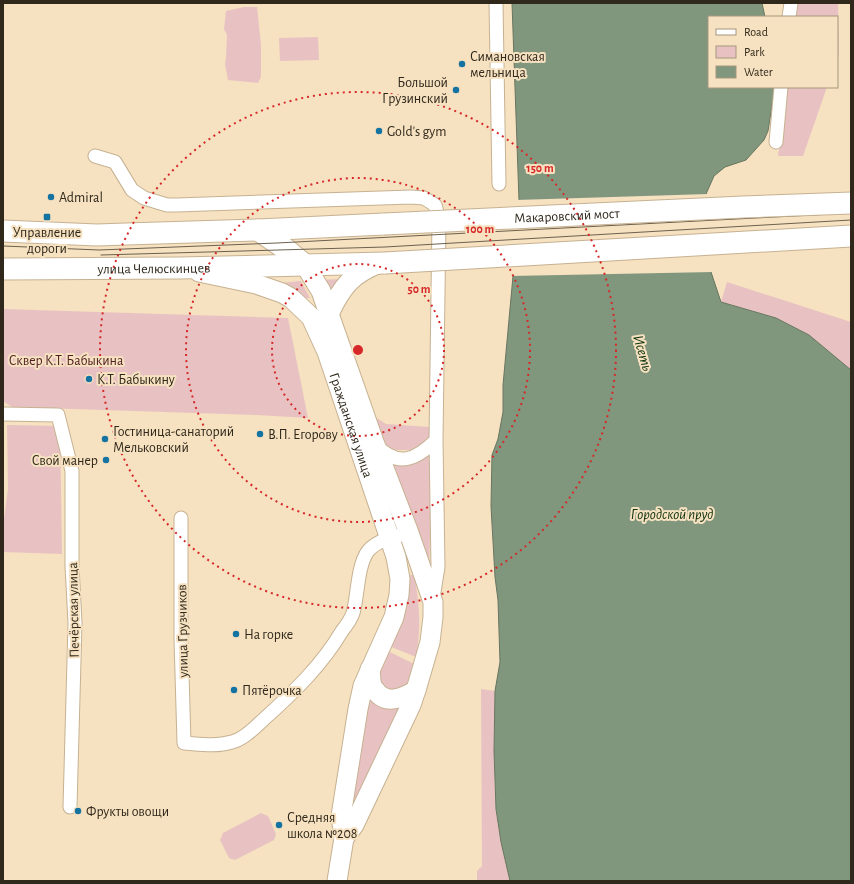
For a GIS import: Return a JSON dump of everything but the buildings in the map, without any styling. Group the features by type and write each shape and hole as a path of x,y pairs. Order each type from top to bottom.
{"main road":[{"name":"Макаровский мост","path":"258,230 851,203"},
{"path":"3,230 97,235 258,230"},
{"name":"Гражданская улица","path":"258,230 287,250 305,265"},
{"path":"305,265 383,263 851,236"},
{"name":"улица Челюскинцев","path":"3,269 180,268 305,265"}],"street":[{"path":"496,3 499,184"},
{"path":"789,16 791,3"},
{"path":"776,142 780,88"},
{"path":"95,156 115,162 132,190 144,198 167,205 411,197 424,198 435,205 439,220 436,440 438,567 433,602"},
{"path":"329,314 344,287 363,270 383,263"},
{"name":"Гражданская улица","path":"305,265 320,291 329,314 433,602 430,642 411,705 354,825 344,838"},
{"name":"Гражданская улица","path":"180,268 256,284 282,293 291,298 311,317 327,352 396,558 399,572 399,595 394,617 363,686 358,709 341,816 344,838 337,881"},
{"name":"Печёрская улица","path":"3,414 58,415 72,470 72,566 75,623 70,807"},
{"path":"374,442 383,452 404,460 421,453 436,440"},
{"name":"улица Грузчиков","path":"181,518 181,639 184,743 219,745 233,742 250,732 280,705 315,670 336,642 353,614 363,563 368,551 390,538"},
{"path":"390,538 409,533"},
{"path":"370,669 372,686 378,695 394,700 406,696 416,690"}],"green space":[{"path":"793,3 838,3 839,54 838,56 838,16 792,16"},
{"path":"244,7 257,7 261,45 261,77 258,83 228,80 225,64 227,35 224,29 226,11"},
{"path":"318,37 319,60 280,61 279,38"},
{"path":"787,88 827,88 803,156 778,156"},
{"path":"341,279 335,284 327,296 318,280"},
{"path":"301,281 310,298 305,298 296,290 280,283"},
{"path":"727,282 851,322 851,370 809,335 776,318 721,302"},
{"name":"Сквер К.Т. Бабыкина","path":"3,309 288,318 308,418 12,407 3,401"},
{"path":"372,415 386,424 429,427 430,435 421,445 410,450 389,448 380,438"},
{"path":"7,425 60,426 62,554 3,552 3,526 8,489"},
{"path":"433,451 429,565 388,460"},
{"path":"408,575 414,575 419,606 419,637 416,657 389,646"},
{"path":"386,650 414,664 406,687 384,693 377,672"},
{"path":"481,689 495,691 494,764 496,808 500,836 510,881 477,881 477,871 482,866"},
{"path":"369,691 404,703 346,830"},
{"path":"261,813 268,816 276,834 274,840 235,860 229,858 220,840 223,833"}],"water":[{"name":"Городской пруд","path":"512,3 762,3 765,16 708,16 708,88 775,88 768,131 764,140 746,160 725,167 714,176 706,194 711,272 721,302 776,318 809,335 851,370 851,881 510,881 501,842 496,809 494,751 495,691 500,662 498,600 495,577 491,506 492,455 498,439 503,412 503,385 519,200"}],"pier":[{"path":"708,194 713,272 511,276 516,200"}],"tram line":[{"path":"3,246 99,250 277,243 851,213"},
{"path":"101,255 385,247 851,220"}],"place":[{"name":"Симановская мельница","path":"462,64"},
{"name":"Большой Грузинский","path":"456,90"},
{"name":"Gold's gym","path":"379,131"},
{"name":"Admiral","path":"51,197"},
{"name":"Управление дороги","path":"47,217"},
{"name":"К.Т. Бабыкину","path":"89,379"},
{"name":"В.П. Егорову","path":"260,434"},
{"name":"Гостиница-санаторий Мельковский","path":"105,439"},
{"name":"Свой манер","path":"106,460"},
{"name":"На горке","path":"236,634"},
{"name":"Пятёрочка","path":"234,690"},
{"name":"Фрукты овощи","path":"78,811"},
{"name":"Средняя школа №208","path":"279,825"}],"water label":[{"name":"Исеть","path":"643,353"}]}
